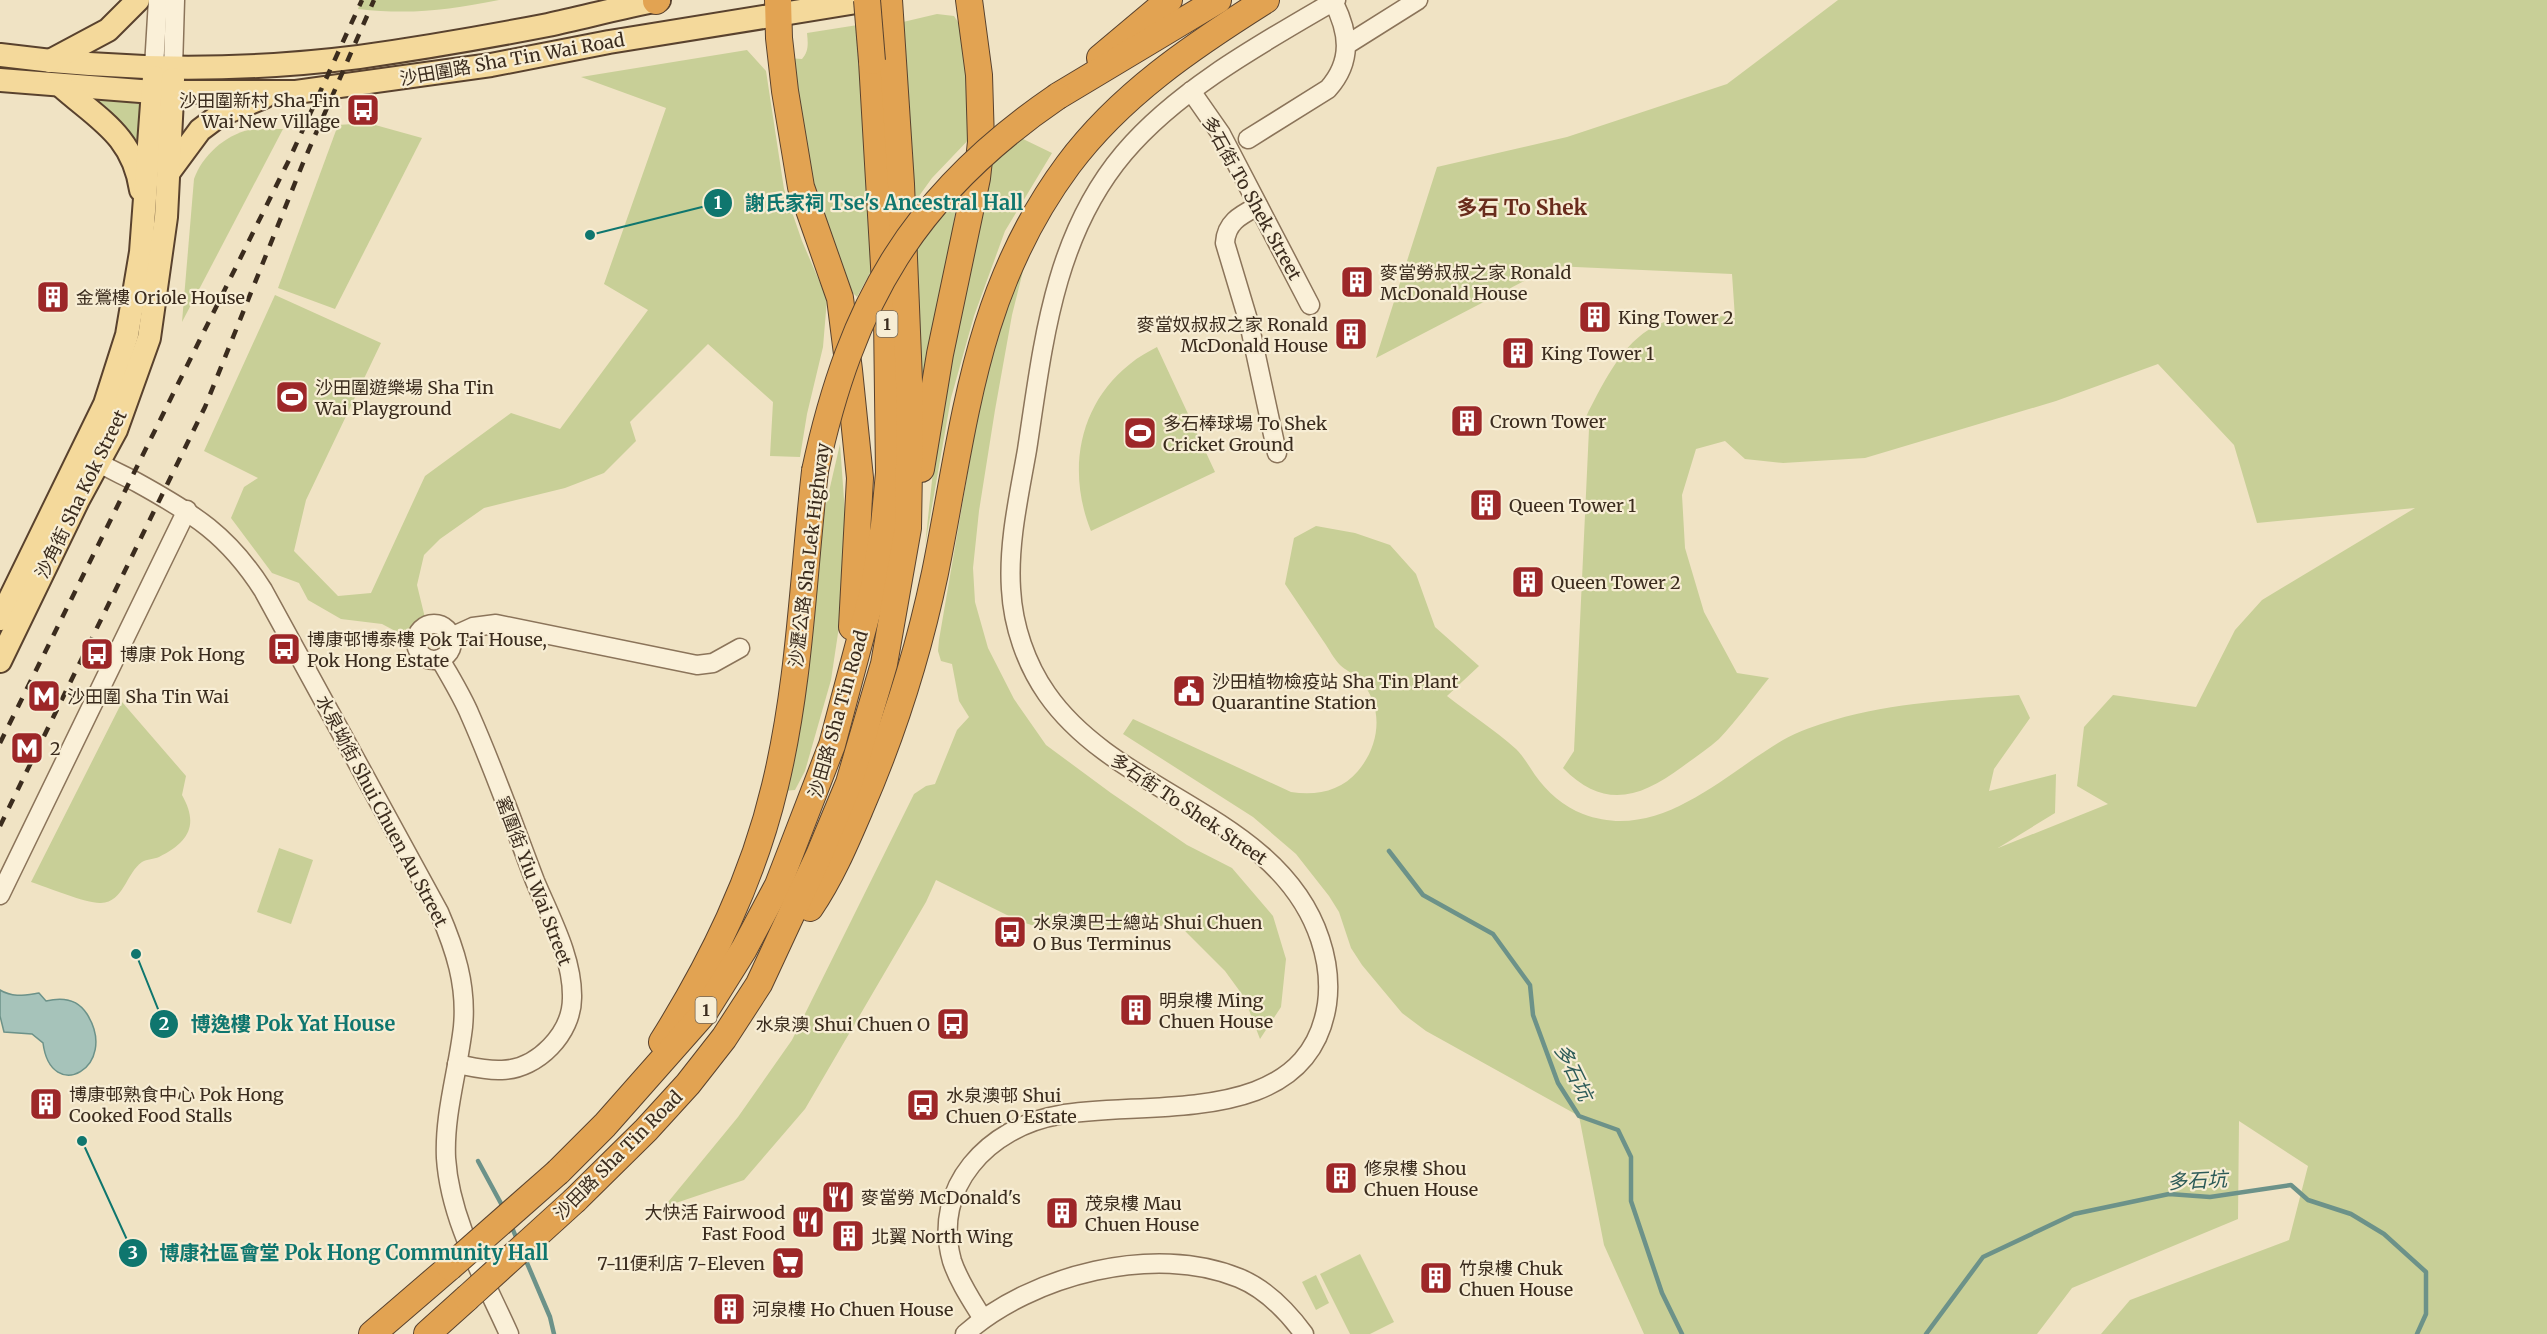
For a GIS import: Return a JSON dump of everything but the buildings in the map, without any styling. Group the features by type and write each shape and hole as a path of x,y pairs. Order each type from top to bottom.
{"highway":[{"name":"沙田路 Sha Tin Road","path":"427,1334 575,1200 646,1130 688,1084 724,1038 759,984 819,855 849,783 884,664 908,528 910,406 908,314 883,59 863,0"},
{"name":"沙田路 Sha Tin Road","path":"372,1334 558,1172 624,1104 704,1013 783,874 815,792 832,744 874,587 884,525 889,473 883,59 889,0"},
{"path":"908,528 916,497 940,354 979,160 981,116 979,75 969,0"},
{"path":"1058,96 1169,0"},
{"name":"沙瀝公路 Sha Lek Highway","path":"624,1104 713,955 744,886 759,844 775,787 790,709 805,595 815,471 829,408 843,364 866,309 898,253 925,217 965,171 1025,118 1218,0"},
{"path":"759,984 837,864 891,732 910,674 927,608 967,399 979,349 1000,285 1027,228 1070,163 1123,104 1193,47 1266,0"},
{"path":"778,8 785,91 801,187 840,298 860,478 857,569 848,684"}],"main road":[{"path":"48,62 108,30 138,0"},
{"name":"沙田圍路 Sha Tin Wai Road","path":"0,55 48,62 164,67 252,66 358,57 545,25 657,0"},
{"name":"沙田圍路 Sha Tin Wai Road","path":"0,80 163,93 274,93 393,80 778,8 863,0"},
{"name":"沙角街 Sha Kok Street","path":"0,660 90,456 128,335 163,93 164,67"},
{"path":"61,86 92,109 118,135 135,167 145,212"},
{"name":"沙角街 Sha Kok Street","path":"0,619 90,456 116,430 149,338 160,272 169,172 163,93"},
{"path":"169,172 200,130 220,115 274,93"}],"street":[{"name":"沙角街 Sha Kok Street","path":"158,0 164,67"},
{"name":"沙角街 Sha Kok Street","path":"164,67 175,0"},
{"path":"1348,44 1418,0"},
{"path":"1248,139 1328,89 1337,79 1343,67 1348,44 1343,21 1334,1"},
{"name":"多石街 To Shek Street","path":"983,1319 958,1277 949,1245 950,1209 962,1175 1001,1138 1041,1119 1083,1112 1213,1103 1258,1091 1284,1076 1304,1058 1320,1029 1328,1000 1327,966 1323,946 1298,893 1251,846 1122,764 1084,736 1045,692 1028,662 1011,590 1014,532 1049,309 1073,237 1100,185 1126,150 1191,91 1274,36 1334,1"},
{"name":"多石街 To Shek Street","path":"1191,91 1221,134 1310,305"},
{"path":"1258,206 1232,223 1226,232 1225,243 1252,332 1276,453"},
{"name":"水泉坳街 Shui Chuen Au Street","path":"90,456 187,510 233,549 247,565 263,590 439,912 452,941 462,985 463,1025 447,1129 446,1158 450,1187 461,1225 509,1334"},
{"path":"0,895 187,510"},
{"name":"窰圍街 Yiu Wai Street","path":"451,637 444,627 432,624 422,628 417,637 420,653 429,659 440,659 470,713 563,952 572,998 569,1016 562,1033 535,1059 519,1067 503,1070 457,1064"},
{"path":"440,659 451,648 451,637 473,627 496,624 697,665 713,663 740,648"},
{"path":"965,1334 983,1319 1015,1299 1059,1281 1119,1268 1168,1265 1213,1270 1240,1279 1276,1303 1304,1334"}],"green space":[{"path":"361,0 499,0 446,9 395,12 358,9"},
{"path":"1838,0 2547,0 2547,1334 2101,1334 2130,1300 2289,1240 2308,1166 2239,1121 2238,1219 2072,1288 2037,1334 1644,1334 1604,1245 1579,1116 1426,1031 1402,1013 1362,965 1351,948 1339,912 1296,854 1253,817 1123,734 1133,719 1291,792 1310,793 1328,790 1344,783 1358,771 1366,760 1375,737 1376,712 1373,701 1359,679 1336,660 1285,584 1294,538 1316,526 1355,533 1390,545 1416,574 1435,627 1479,666 1447,696 1516,749 1556,798 1583,814 1611,821 1638,820 1664,813 1689,801 1783,740 1808,728 1857,714 1903,705 2019,695 2030,718 1994,769 1989,791 2056,774 2055,813 1998,848 2108,804 2077,786 2084,727 2113,695 2196,707 2235,630 2262,600 2415,508 2257,523 2234,445 2158,364 2056,401 1865,458 1783,463 1745,459 1725,441 1696,449 1682,495 1685,548 1704,612 1737,673 1769,678 1719,739 1667,778 1651,786 1622,795 1608,794 1593,790 1563,768 1574,751 1589,429 1586,417 1612,369 1625,351 1641,336 1658,325 1679,318 1705,316 1735,318 1732,274 1553,266 1376,358 1437,167 1567,137 1727,84"},
{"path":"937,14 954,16 960,25 973,135 932,178 914,203 903,22"},
{"path":"864,24 877,260 857,297 827,238 807,183 787,58 802,59 807,50 807,33"},
{"path":"747,50 766,71 784,189 802,241 827,299 823,347 807,414 800,457 770,456 773,402 708,344 630,422 636,441 604,473 565,488 484,508 440,539 424,555 417,585 427,626 419,632 416,642 382,624 341,619 308,600 299,583 272,573 231,518 244,487 258,478 204,451 275,295 381,343 306,500 294,551 338,596 371,593 425,476 511,413 560,429 648,310 604,284 666,108 581,77"},
{"path":"88,97 146,105 141,157"},
{"path":"368,123 422,138 335,309 278,288 338,125"},
{"path":"283,129 182,322 194,179 198,170 216,148 231,137 249,130"},
{"path":"1021,138 1052,153 1005,231 974,316 951,398 925,546 941,396 987,167"},
{"path":"958,194 927,398 918,398 912,254"},
{"path":"1025,263 1012,315 995,410 979,511 973,568 975,602 988,648 1014,699 1046,745 1187,845 1232,868 1273,916 1286,959 1281,1007 1260,1039 1244,997 1225,971 1179,925 1050,931 1019,921 936,880 926,902 805,1109 744,1180 664,1207 738,1117 792,1040 914,794 926,786 935,784 957,730 969,717 959,701 952,664 941,661 938,651 939,640 979,407 996,326"},
{"name":"多石棒球場 To Shek Cricket Ground","path":"1157,347 1215,472 1091,531 1084,509 1079,463 1088,419 1112,381 1133,361"},
{"path":"840,444 846,527 843,600 831,680 805,771 795,790 783,791 821,526"},
{"path":"122,702 186,776 182,795 190,815 190,824 184,839 178,845 159,857 142,862 115,898 95,903 31,882"},
{"path":"279,848 313,860 291,924 257,912"},
{"path":"1360,1254 1394,1322 1370,1334 1350,1334 1320,1274"},
{"path":"1316,1275 1329,1303 1316,1310 1302,1282"}],"water":[{"path":"0,990 14,995 39,993 46,1001 63,999 79,1005 87,1014 95,1033 95,1050 90,1063 80,1072 69,1075 58,1072 49,1062 43,1043 32,1034 4,1032 0,1016"}],"waterway":[{"name":"多石坑","path":"1389,851 1423,895 1493,934 1530,985 1533,1015 1558,1083 1579,1116 1618,1130 1631,1157 1631,1201 1662,1293 1682,1334"},
{"path":"478,1161 504,1209"},
{"name":"多石坑","path":"1926,1334 1983,1257 2074,1214 2169,1194 2210,1197 2291,1185 2308,1200 2351,1214 2384,1234 2426,1272 2426,1314 2417,1334"},
{"path":"511,1225 518,1242"},
{"path":"524,1256 550,1317 554,1334"}],"railway":[{"path":"0,743 289,160 362,0"},
{"path":"0,826 205,407 303,163 374,0"}],"place":[{"name":"沙田圍新村 Sha Tin Wai New Village","path":"363,110"},
{"name":"謝氏家祠 Tse's Ancestral Hall","path":"590,235"},
{"name":"麥當勞叔叔之家 Ronald McDonald House","path":"1357,282"},
{"name":"金鶯樓 Oriole House","path":"53,297"},
{"name":"King Tower 2","path":"1595,317"},
{"name":"麥當奴叔叔之家 Ronald McDonald House","path":"1351,334"},
{"name":"King Tower 1","path":"1518,353"},
{"name":"沙田圍遊樂場 Sha Tin Wai Playground","path":"292,397"},
{"name":"Crown Tower","path":"1467,421"},
{"name":"多石棒球場 To Shek Cricket Ground","path":"1140,433"},
{"name":"Queen Tower 1","path":"1486,505"},
{"name":"Queen Tower 2","path":"1528,582"},
{"name":"博康邨博泰樓 Pok Tai House, Pok Hong Estate","path":"284,649"},
{"name":"博康 Pok Hong","path":"97,654"},
{"name":"沙田植物檢疫站 Sha Tin Plant Quarantine Station","path":"1189,691"},
{"name":"沙田圍 Sha Tin Wai","path":"44,696"},
{"name":"2","path":"27,748"},
{"name":"水泉澳巴士總站 Shui Chuen O Bus Terminus","path":"1010,932"},
{"name":"博逸樓 Pok Yat House","path":"136,954"},
{"name":"明泉樓 Ming Chuen House","path":"1136,1010"},
{"name":"水泉澳 Shui Chuen O","path":"953,1024"},
{"name":"博康邨熟食中心 Pok Hong Cooked Food Stalls","path":"46,1104"},
{"name":"水泉澳邨 Shui Chuen O Estate","path":"923,1105"},
{"name":"博康社區會堂 Pok Hong Community Hall","path":"82,1141"},
{"name":"修泉樓 Shou Chuen House","path":"1341,1178"},
{"name":"麥當勞 McDonald's","path":"838,1197"},
{"name":"茂泉樓 Mau Chuen House","path":"1062,1213"},
{"name":"大快活 Fairwood Fast Food","path":"808,1222"},
{"name":"北翼 North Wing","path":"848,1236"},
{"name":"7-11便利店 7-Eleven","path":"788,1263"},
{"name":"竹泉樓 Chuk Chuen House","path":"1436,1278"},
{"name":"河泉樓 Ho Chuen House","path":"729,1309"}],"district":[{"name":"多石 To Shek","path":"1522,207"}]}
